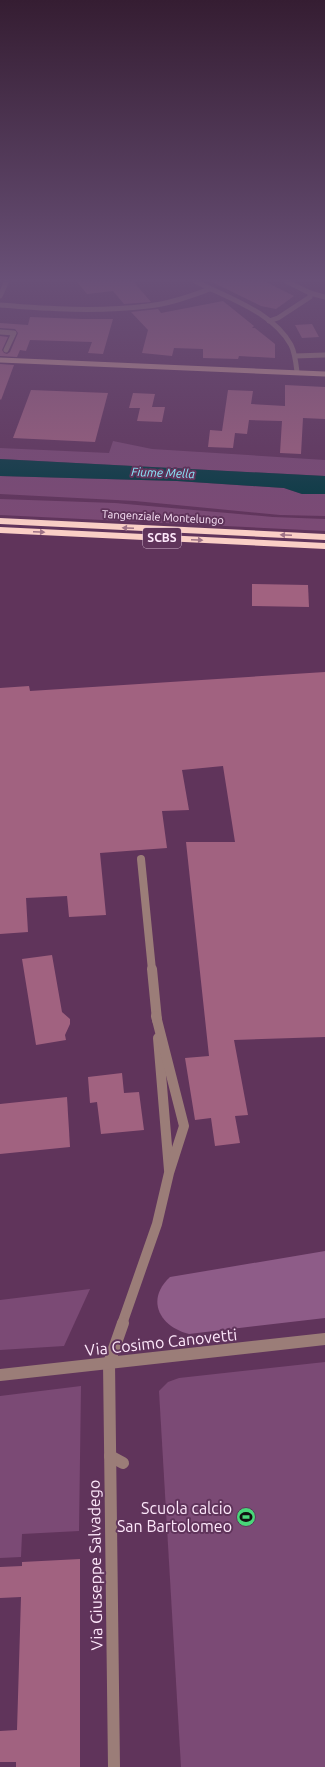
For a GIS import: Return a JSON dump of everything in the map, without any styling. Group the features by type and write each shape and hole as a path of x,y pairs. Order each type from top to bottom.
{"highway":[{"name":"Tangenziale Montelungo","path":"0,521 325,537"},
{"name":"Tangenziale Montelungo","path":"0,530 325,546"}],"street":[{"path":"86,363 325,374"},
{"path":"296,363 297,372"},
{"path":"141,859 169,1172"},
{"path":"156,1016 184,1126 169,1172"},
{"name":"Via Giuseppe Salvadego","path":"114,1767 109,1363 157,1224 169,1172"},
{"name":"Via Cosimo Canovetti","path":"0,1375 325,1339"},
{"path":"110,1456 123,1463"}],"shaded area":[{"path":"113,441 152,449 325,460 325,476 0,459 0,448 109,453"},
{"path":"0,476 177,481 284,488 302,494 325,494 325,516 280,515 135,501 0,494"},
{"path":"0,499 115,503 273,517 325,519 325,531 0,515"},
{"path":"325,1251 325,1318 189,1334 170,1325 159,1312 157,1303 158,1295 162,1286 170,1277"},
{"path":"90,1289 64,1346 0,1350 0,1300"},
{"name":"Scuola calcio San Bartolomeo","path":"325,1362 325,1767 181,1767 159,1391 168,1382 179,1378"},
{"path":"81,1386 79,1531 22,1534 21,1557 0,1558 0,1396"}],"water":[{"name":"Fiume Mella","path":"0,459 325,476 325,494 302,494 284,488 177,481 0,476"}],"building":[{"path":"0,364 14,365 1,400 0,399"},
{"path":"285,385 325,387 325,419 303,418 301,454 280,453 282,421 249,420 247,434 235,433 233,448 208,447 210,430 222,431 228,390 253,391 251,404 285,406"},
{"path":"31,390 108,393 95,442 13,438"},
{"path":"133,393 155,394 152,407 165,407 162,422 137,421 140,408 129,408"},
{"path":"252,584 308,585 309,607 252,606"},
{"path":"325,672 325,1037 234,1040 248,1115 235,1116 240,1143 215,1146 211,1118 195,1120 185,1058 209,1056 186,842 235,842 223,766 182,770 189,810 162,811 167,848 100,853 106,915 69,917 67,896 26,898 28,932 0,934 0,688 29,686 30,691"},
{"path":"52,955 62,1012 70,1019 70,1024 65,1035 66,1040 36,1045 22,959"},
{"path":"122,1073 124,1093 139,1092 144,1130 101,1134 97,1102 90,1103 88,1077"},
{"path":"67,1097 70,1147 0,1154 0,1104"},
{"path":"80,1559 80,1767 16,1767 16,1762 0,1762 0,1731 17,1730 21,1597 0,1598 0,1567 22,1566 22,1562"}],"place":[{"name":"Scuola calcio San Bartolomeo","path":"246,1517"}]}
